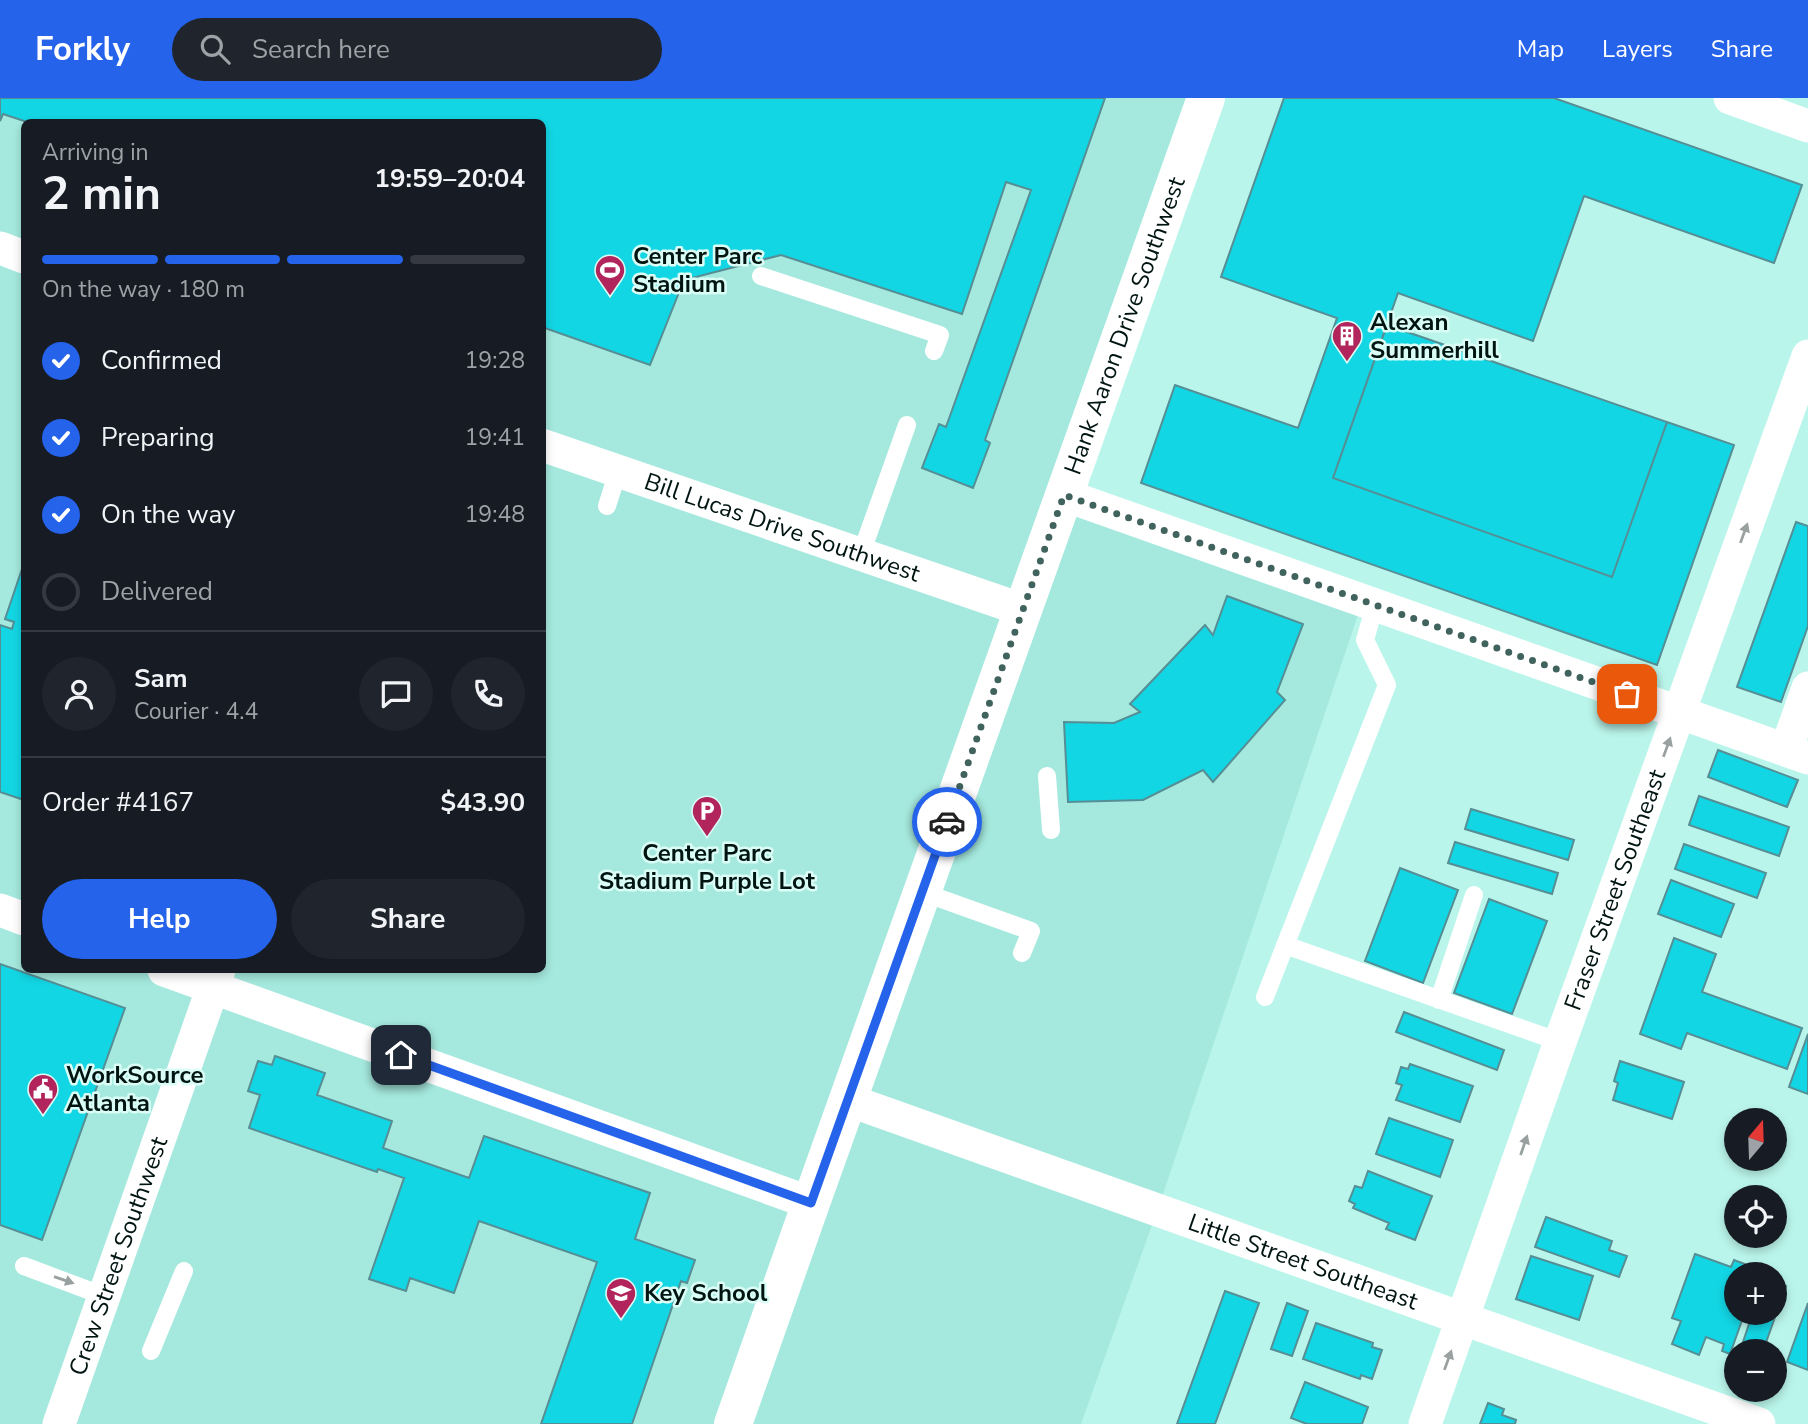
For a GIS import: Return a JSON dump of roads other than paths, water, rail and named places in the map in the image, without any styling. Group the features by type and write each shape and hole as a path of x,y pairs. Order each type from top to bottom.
{"main road":[{"name":"Hank Aaron Drive Southwest","path":"733,1424 1206,98"}],"street":[{"path":"1730,98 1808,126"},
{"path":"0,248 21,256"},
{"name":"Fraser Street Southeast","path":"1425,1424 1808,356"},
{"name":"Bill Lucas Drive Southwest","path":"546,445 1023,610"},
{"path":"1064,495 1797,754 1808,688"},
{"path":"0,910 21,918"},
{"path":"184,973 216,978 811,1203"},
{"name":"Crew Street Southwest","path":"59,1424 216,978"},
{"name":"Little Street Southeast","path":"848,1100 1759,1424"}],"lane":[{"path":"761,275 940,335 934,351"},
{"path":"861,554 907,425"},
{"path":"607,506 618,471"},
{"path":"1265,997 1387,685 1365,640 1375,605"},
{"path":"1047,776 1051,830"},
{"path":"922,892 1031,930 1022,953"},
{"path":"1439,999 1474,895"},
{"path":"1284,945 1560,1042"},
{"path":"24,1266 104,1296"},
{"path":"151,1351 184,1271"}],"place":[{"name":"Center Parc Stadium","path":"610,297"},
{"name":"Alexan Summerhill","path":"1347,363"},
{"name":"Center Parc Stadium Purple Lot","path":"707,838"},
{"name":"WorkSource Atlanta","path":"43,1116"},
{"name":"Key School","path":"621,1320"}]}
